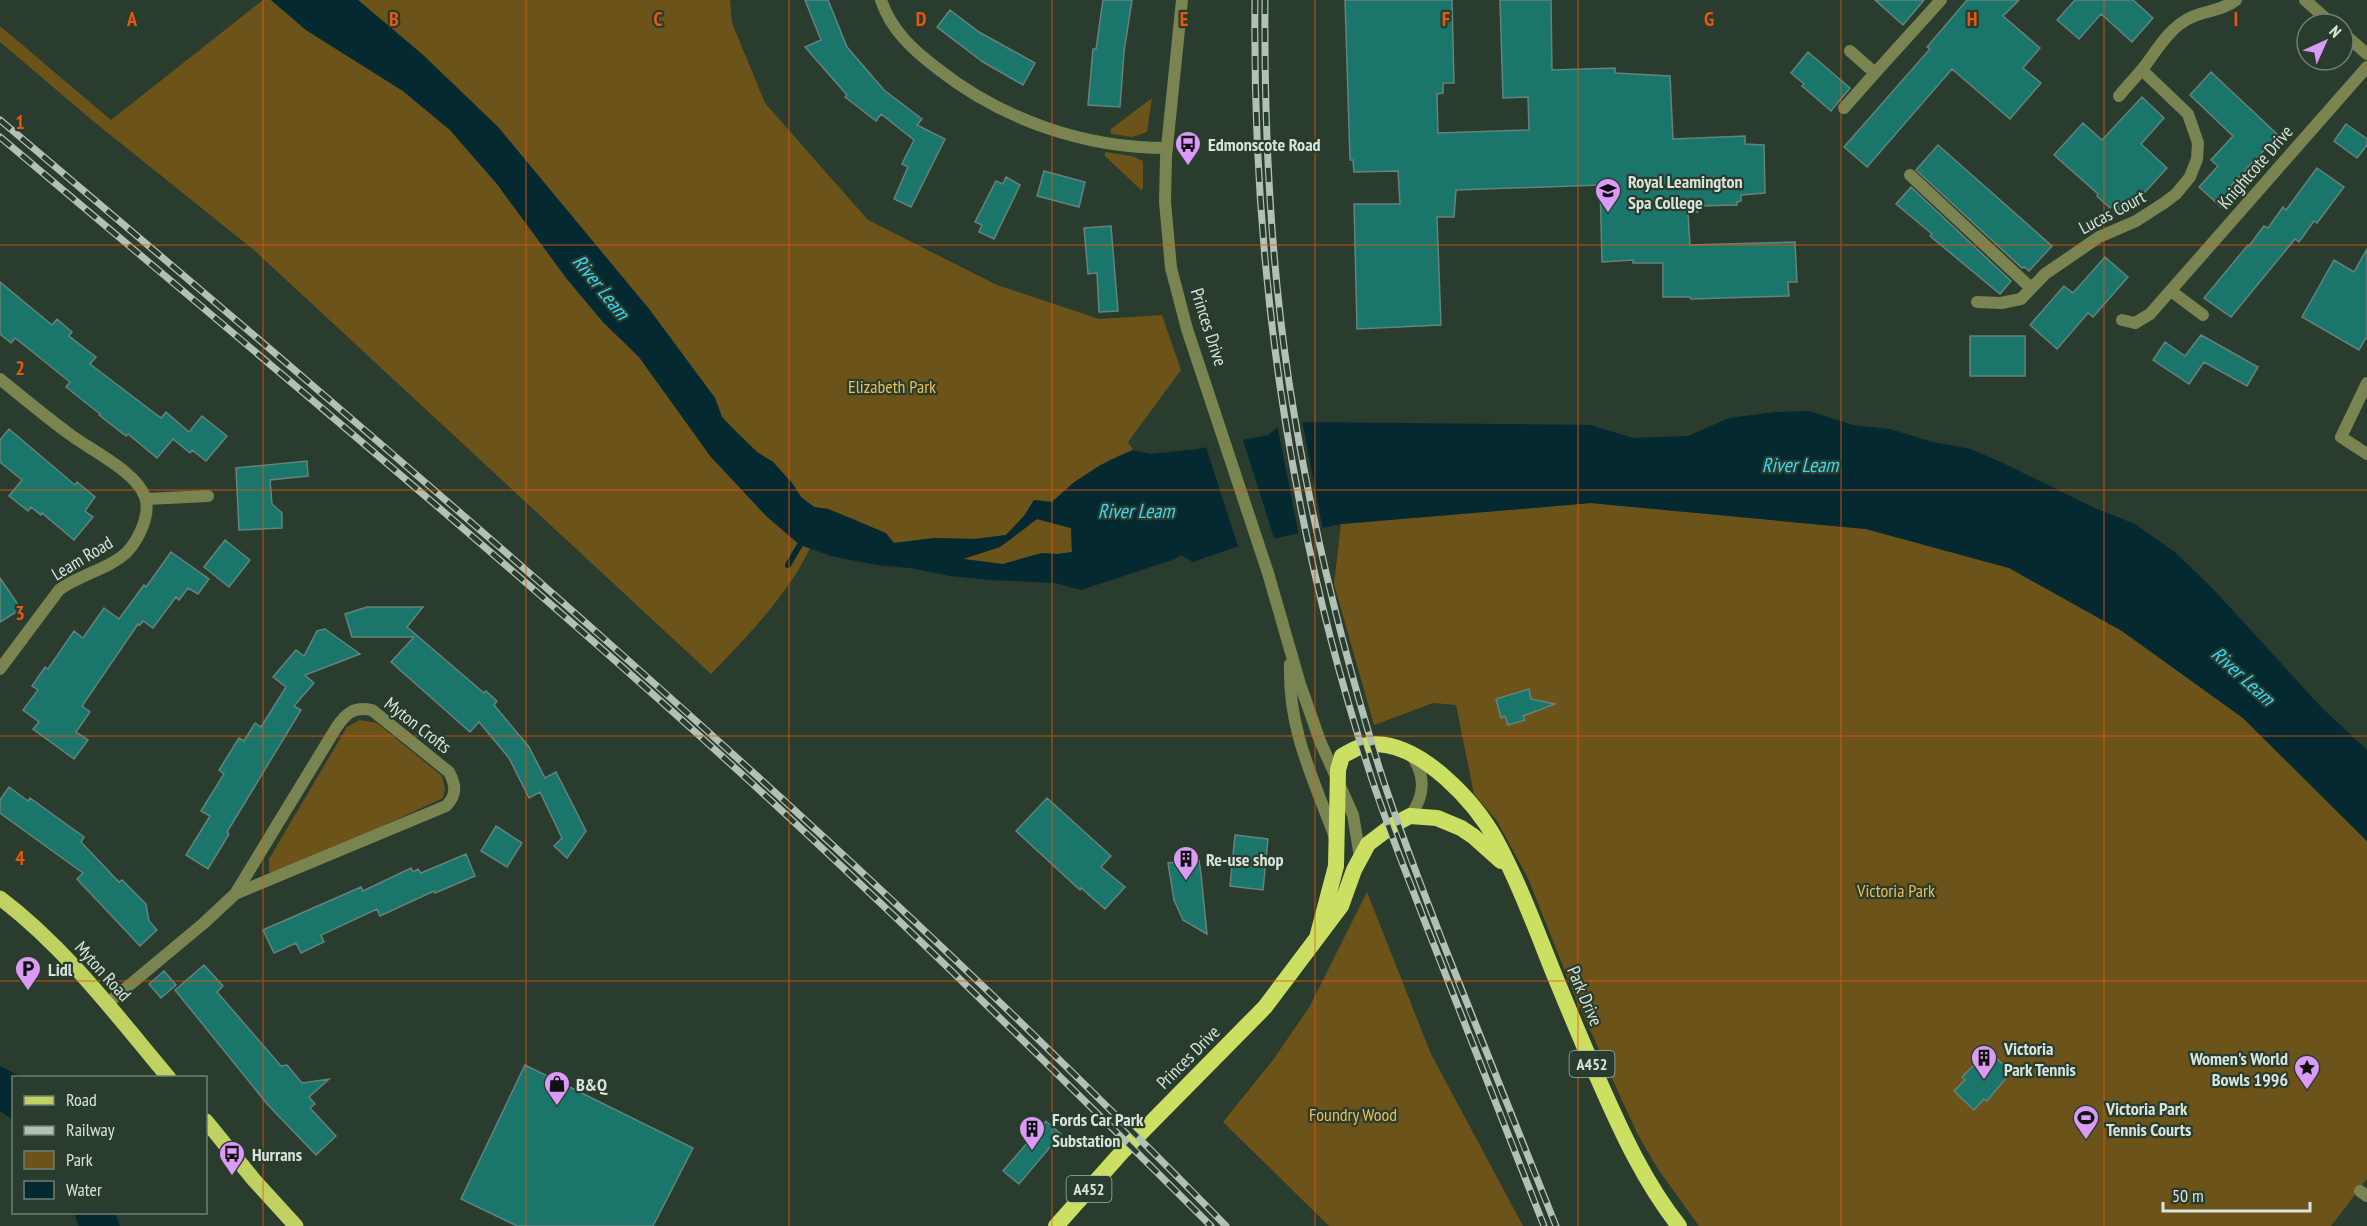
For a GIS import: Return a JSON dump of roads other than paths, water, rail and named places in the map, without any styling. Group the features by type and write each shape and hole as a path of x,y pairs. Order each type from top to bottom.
{"highway":[{"name":"Park Drive","path":"1337,766 1355,749 1377,744 1401,749 1442,776 1482,818 1496,839 1512,873 1629,1147 1679,1226"},
{"name":"Princes Drive","path":"1317,938 1336,866 1337,766"},
{"name":"Park Drive","path":"1410,816 1437,818 1461,828 1488,848 1512,873"},
{"name":"A452","path":"1360,857 1379,833 1410,816"},
{"name":"Princes Drive","path":"1056,1226 1122,1152 1285,984 1341,906 1360,857"}],"main road":[{"name":"Myton Road","path":"0,898 69,960 169,1076"},
{"path":"207,1122 254,1180 296,1226"}],"street":[{"path":"881,0 893,26 921,56 970,92 1007,113 1038,126 1085,139 1124,146 1167,148"},
{"name":"Princes Drive","path":"1182,0 1167,148 1165,202 1171,268 1291,654 1337,766 1353,815 1360,857"},
{"path":"1844,108 1941,0"},
{"path":"2119,96 2181,22 2197,14 2224,7 2236,0"},
{"path":"2305,0 2318,12"},
{"path":"2355,44 2367,54"},
{"path":"1850,51 1875,73"},
{"name":"Knightcote Drive","path":"2122,320 2135,323 2142,320 2171,291 2367,67"},
{"name":"Lucas Court","path":"1977,302 2011,302 2021,298 2045,274 2098,237 2136,221 2164,203 2176,194 2194,169 2198,143 2188,114 2142,70"},
{"path":"1910,175 2031,288"},
{"path":"2171,291 2203,315"},
{"path":"0,379 68,434 131,477 146,499 207,496"},
{"path":"2367,383 2341,438 2367,454"},
{"name":"Leam Road","path":"0,669 59,590 69,582 115,560 128,551 140,533 146,510 146,499"},
{"name":"Princes Drive","path":"1291,654 1291,706 1298,740 1337,844"},
{"name":"Myton Crofts","path":"108,1003 204,923 235,894 336,728 352,710 361,708 372,710 449,772 454,781 455,790 452,800 446,806 235,894"},
{"path":"1410,816 1419,802 1423,782 1420,767 1412,755"}],"water":[{"name":"River Leam","path":"271,0 358,0 423,55 498,127 649,309 715,398 722,417 734,430 757,452 773,462 801,497 814,507 828,509 886,533 894,543 935,538 975,539 1006,535 1024,516 1034,500 1052,502 1073,483 1099,466 1133,450 1150,454 1197,449 1268,435 1280,426 1309,422 1591,425 1633,438 1688,436 1729,418 1775,412 1809,411 1853,425 1890,429 1933,442 1971,449 2095,508 2135,524 2176,553 2214,590 2322,708 2367,750 2367,841 2243,718 2122,631 2009,568 1866,529 1591,503 1341,524 1236,547 1193,562 1181,555 1081,590 1055,583 950,576 910,568 877,565 831,556 800,545 766,516 711,457 639,357 603,322 567,279 497,184 450,130 403,91 306,30","holes":["1037,519 1071,528 1072,552 1042,553 1003,564 963,559 1000,547"]},
{"path":"0,1066 20,1076 12,1076 12,1119 0,1111"},
{"path":"74,1214 115,1214 120,1226 79,1226"}],"waterway":[{"path":"788,565 804,538"}],"railway":[{"path":"1255,0 1260,195 1268,292 1280,388 1296,484 1316,579 1340,674 1381,805 1544,1226"},
{"path":"1265,0 1267,144 1282,335 1297,431 1327,576 1365,720 1393,810 1440,935 1556,1226"},
{"path":"0,120 471,523 780,797 1080,1080 1226,1226"},
{"path":"0,137 469,533 654,695 922,943 1211,1226"}],"place":[{"name":"Edmonscote Road","path":"1188,167"},
{"name":"Royal Leamington Spa College","path":"1608,214"},
{"name":"Re-use shop","path":"1186,882"},
{"name":"Lidl","path":"28,992"},
{"name":"Victoria Park Tennis","path":"1984,1081"},
{"name":"Women's World Bowls 1996","path":"2307,1091"},
{"name":"B&Q","path":"557,1107"},
{"name":"Victoria Park Tennis Courts","path":"2086,1141"},
{"name":"Fords Car Park Substation","path":"1032,1152"},
{"name":"Hurrans","path":"232,1177"}],"park label":[{"name":"Elizabeth Park","path":"892,386"},
{"name":"Victoria Park","path":"1896,890"},
{"name":"Foundry Wood","path":"1353,1114"}]}
